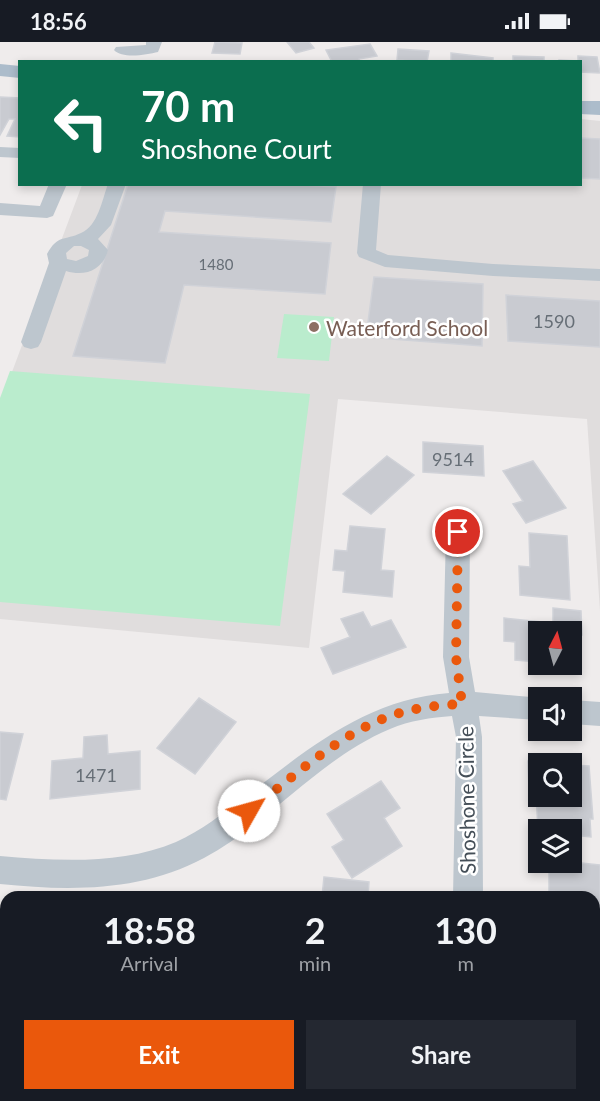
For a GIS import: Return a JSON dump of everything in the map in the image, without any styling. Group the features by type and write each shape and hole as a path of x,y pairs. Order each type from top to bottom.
{"main road":[{"path":"0,70 18,72"},
{"path":"582,106 600,108"}],"street":[{"path":"123,51 152,50 154,42"},
{"path":"0,152 18,153"},
{"path":"0,209 47,212 57,186"},
{"path":"31,342 59,263 76,268 84,267 96,260 99,250 85,240 102,225 116,186"},
{"path":"372,186 366,253 385,261 493,270 600,275"},
{"name":"Shoshone Circle","path":"458,532 456,657 469,738 468,891"},
{"path":"0,870 41,874 113,872 167,860 212,840 355,733 402,712 462,704 528,707"},
{"path":"582,713 600,714"}],"shaded area":[{"name":"Waterford School","path":"582,119 600,121 600,611 587,419 338,399 309,648 0,619 0,404 82,186 582,186"}],"green space":[{"path":"284,314 334,317 329,361 277,358"},
{"path":"10,371 310,394 280,626 0,602 0,398"}],"building":[{"path":"215,42 242,43 240,54 212,53"},
{"path":"287,42 309,42 314,48 296,53"},
{"path":"370,44 377,56 359,60 331,60 326,50"},
{"path":"398,49 429,51 427,60 397,60"},
{"path":"451,53 493,58 493,60 451,60"},
{"path":"513,56 544,57 544,60 513,60"},
{"path":"578,56 597,57 600,73 582,72 582,60 578,60"},
{"path":"0,97 18,98 18,137 7,136 15,119 9,119 0,135"},
{"path":"582,138 600,139 600,179 582,178"},
{"path":"127,186 336,187 331,222 165,211 159,232 331,243 325,294 184,285 165,363 73,356"},
{"path":"374,277 483,284 482,346 366,337"},
{"path":"506,295 600,301 600,347 508,341"},
{"path":"423,442 483,446 484,476 423,472"},
{"path":"387,456 414,475 371,514 343,494"},
{"path":"533,461 566,508 526,523 513,504 523,501 503,471"},
{"path":"350,526 385,529 381,570 394,571 392,597 343,592 345,571 333,570 335,550 347,551"},
{"path":"529,533 567,536 570,600 520,595 519,566 530,567"},
{"path":"553,608 581,611 581,621 553,621"},
{"path":"363,612 371,627 391,620 406,647 333,674 321,648 350,637 341,619"},
{"path":"504,618 532,621 528,621 528,661 515,660 515,642 504,641"},
{"path":"199,698 236,722 195,774 157,748"},
{"path":"0,732 23,734 6,800 0,799"},
{"path":"107,735 108,754 140,751 140,789 50,799 52,761 83,758 84,737"},
{"path":"582,766 589,766 593,819 590,819 591,837 582,836 582,819 537,819 537,807 582,807"},
{"path":"381,781 400,808 384,818 402,846 352,878 332,847 344,840 327,814"},
{"path":"582,863 600,865 600,891 549,891 549,873 582,873"},
{"path":"324,877 369,882 368,891 323,891"}],"place":[{"name":"Waterford School","path":"314,327"}],"route":[{"path":"249,811 355,733 402,712 433,706 462,704 456,657 458,532"}]}
